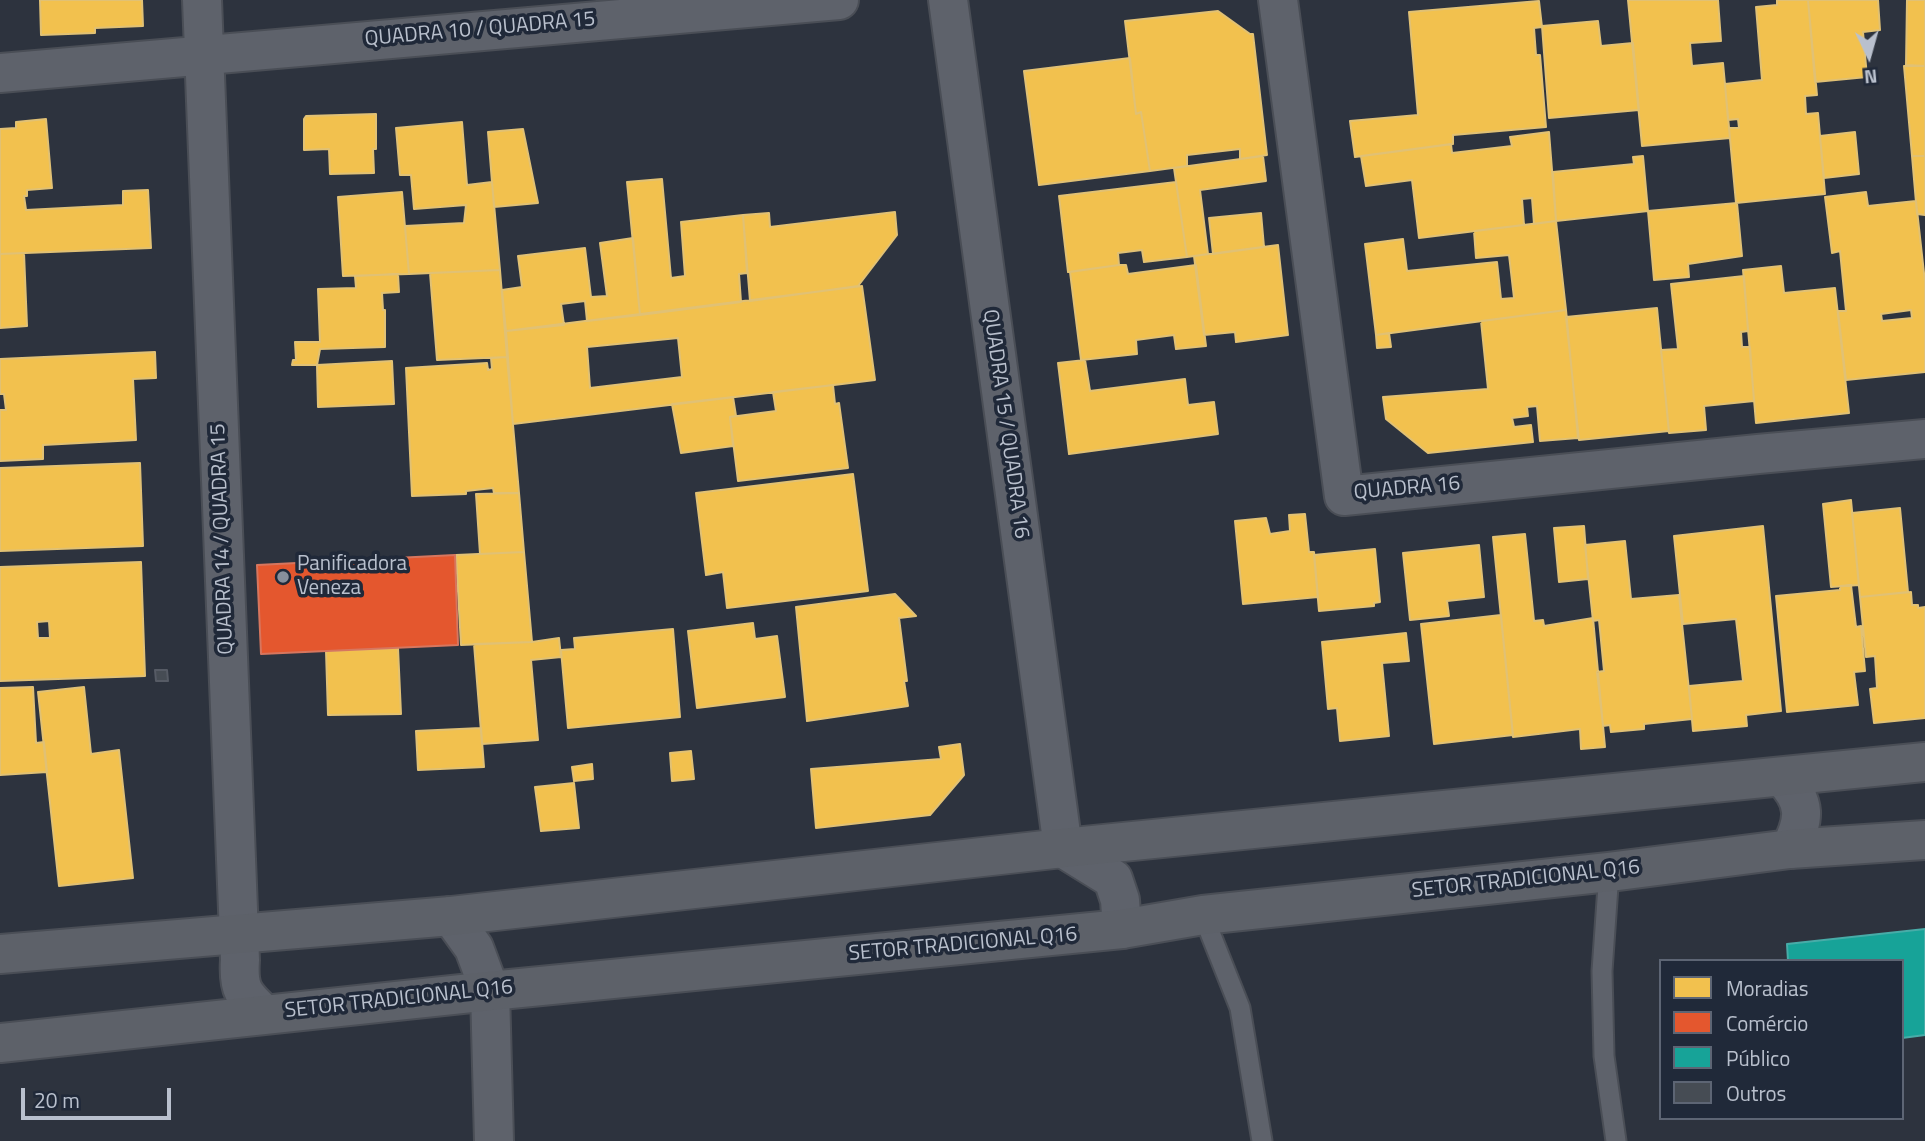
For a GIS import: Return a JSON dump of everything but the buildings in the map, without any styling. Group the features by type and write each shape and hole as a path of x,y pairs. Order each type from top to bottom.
{"street":[{"name":"QUADRA 14 / QUADRA 15","path":"202,0 239,980 245,997 264,1014"},
{"name":"QUADRA 10 / QUADRA 15","path":"0,73 205,53 838,0"},
{"name":"QUADRA 15 / QUADRA 16","path":"948,0 1063,848"},
{"name":"QUADRA 16","path":"1278,0 1344,496 1925,439"},
{"path":"0,954 450,916 1063,848 1925,762"},
{"path":"1783,777 1791,786 1801,808 1801,827 1790,849"},
{"name":"SETOR TRADICIONAL Q16","path":"0,1043 490,990 1122,929 1203,915 1609,872 1790,849 1925,840"},
{"path":"1063,848 1113,879 1120,900 1122,929"},
{"path":"450,916 474,948 490,990 494,1141"}],"lane":[{"path":"1609,872 1602,971 1604,1056 1616,1141"},
{"path":"1203,915 1240,1008 1262,1141"}],"place":[{"name":"Panificadora Veneza","path":"283,577"}]}
